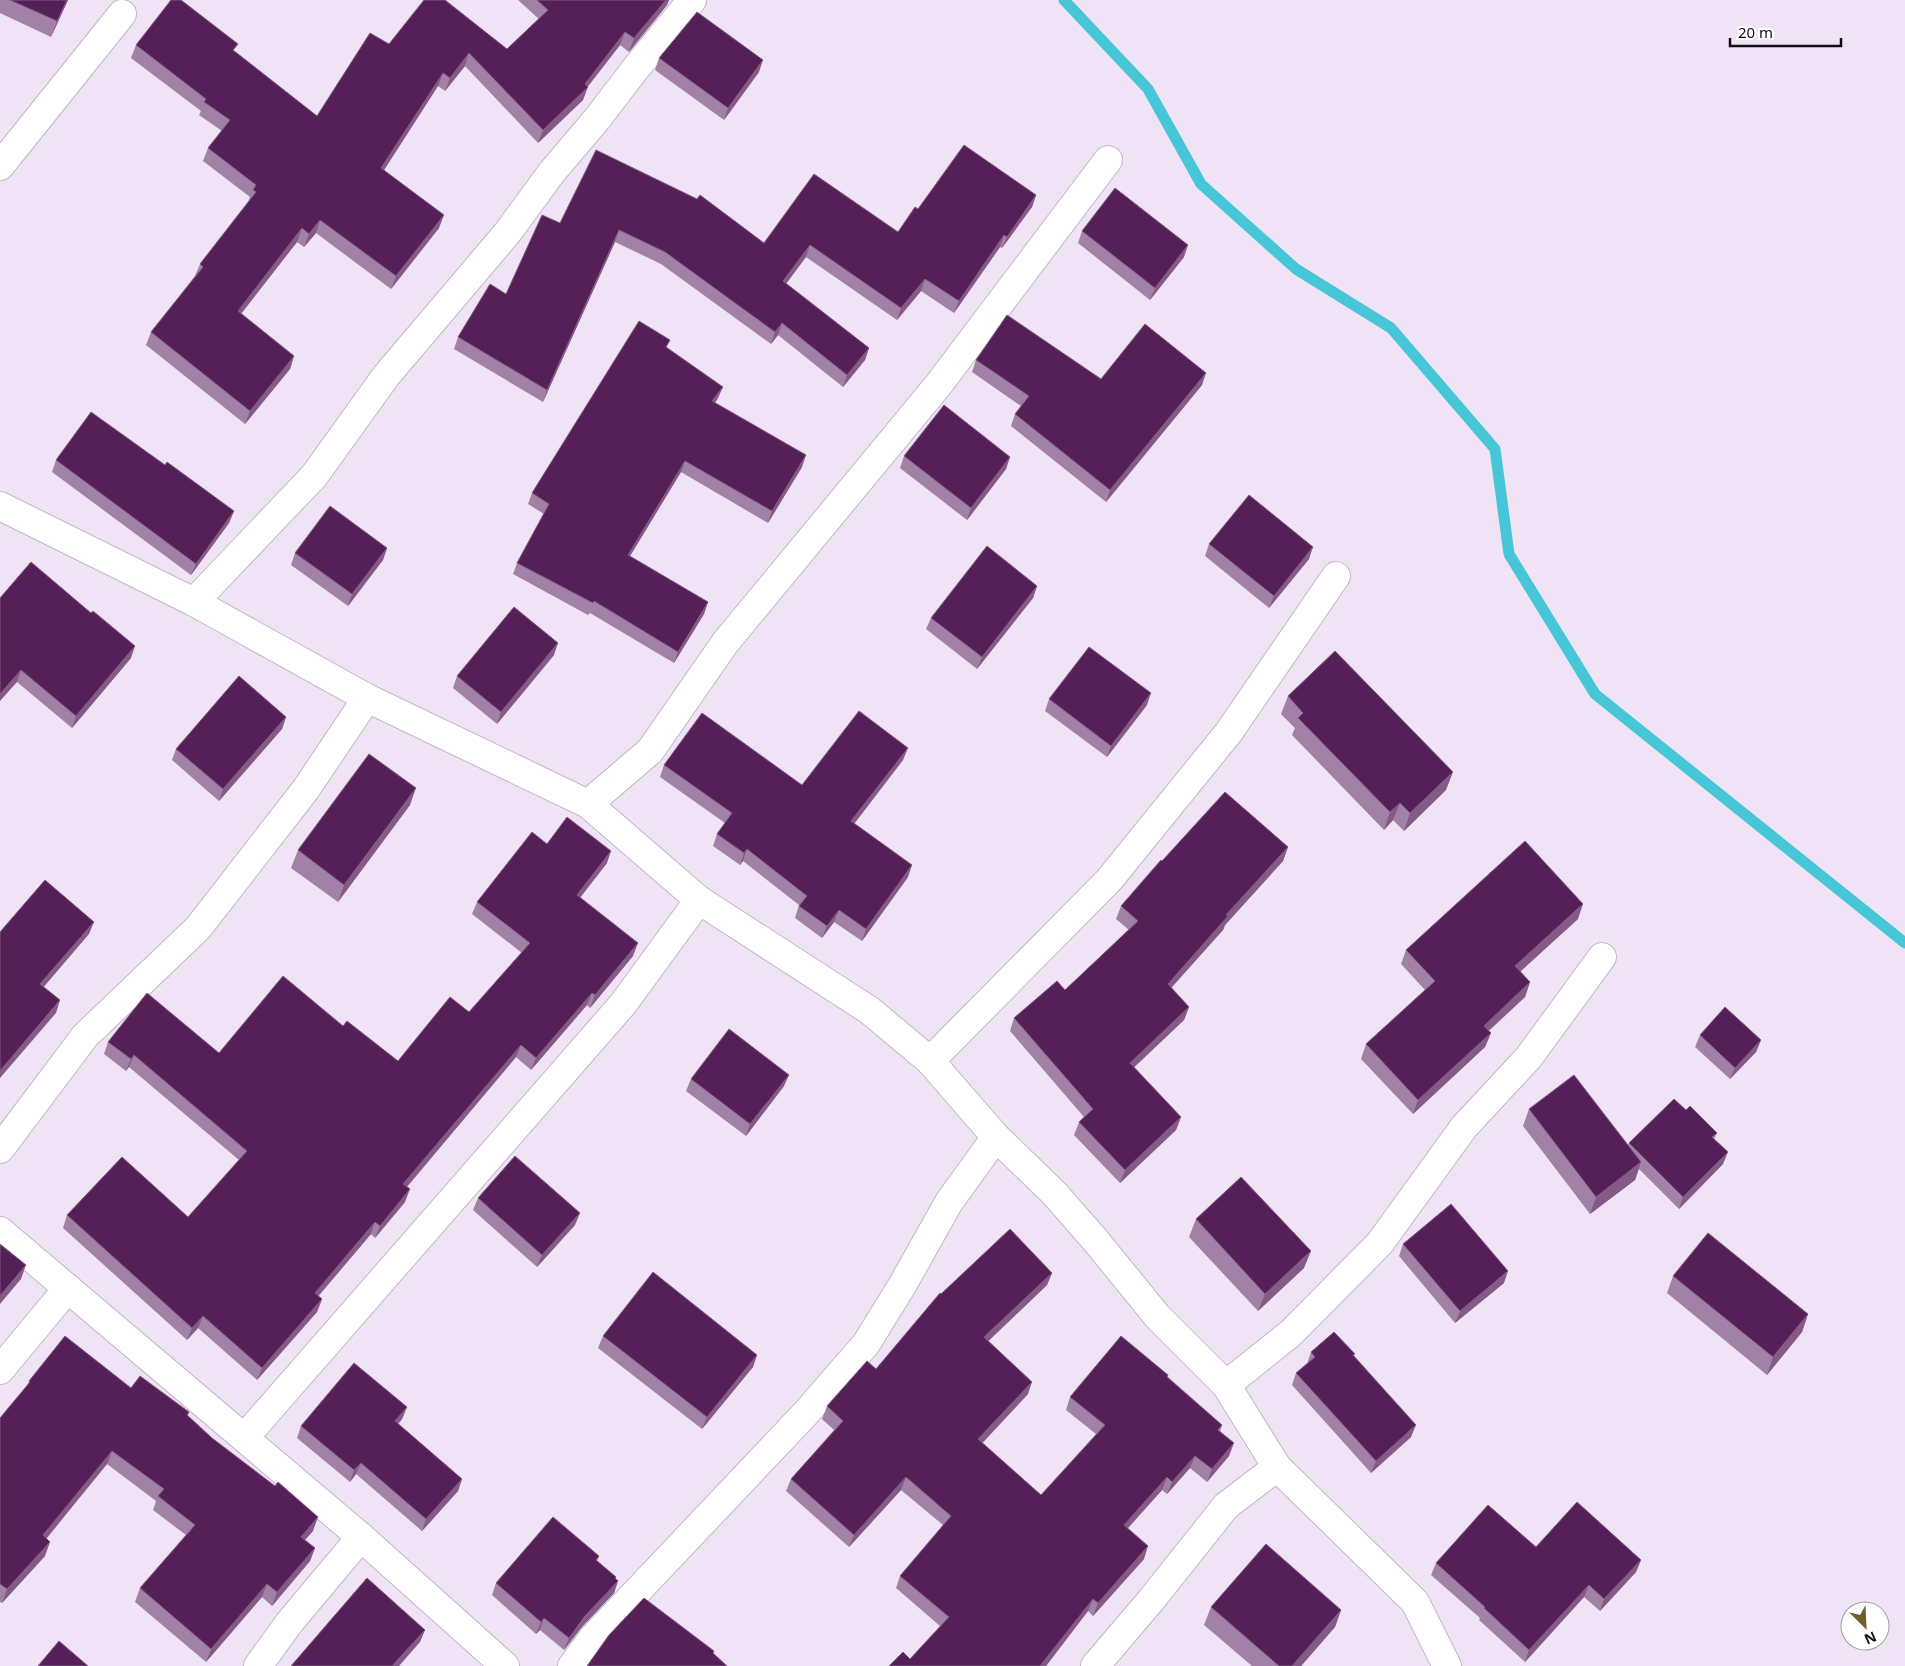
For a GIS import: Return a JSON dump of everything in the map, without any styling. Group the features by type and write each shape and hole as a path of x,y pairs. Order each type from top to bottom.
{"street":[{"path":"194,602 314,476 386,376 508,232 552,172 597,120 636,68 692,0"},
{"path":"0,166 122,14"},
{"path":"588,804 650,751 725,644 939,384 1108,160"},
{"path":"5,516 194,602 367,698 588,804 699,900 869,1010 930,1061 996,1136 1054,1193 1096,1240 1157,1316 1226,1385 1277,1467 1415,1602 1447,1666"},
{"path":"930,1061 1109,880 1229,732 1336,576"},
{"path":"0,1149 85,1036 198,928 306,788 367,698"},
{"path":"245,1437 623,1004 699,900"},
{"path":"1226,1385 1291,1332 1380,1243 1464,1127 1529,1057 1602,956"},
{"path":"572,1666 592,1639 806,1413 866,1344 903,1284 948,1202 996,1136"},
{"path":"0,1231 245,1437 361,1537 505,1666"},
{"path":"0,1370 68,1288"},
{"path":"1095,1666 1152,1599 1226,1506 1277,1467"},
{"path":"258,1666 289,1623 361,1537"}],"building":[{"path":"10,0 67,0 57,21"},
{"path":"171,0 181,0 238,44 233,50 317,116 370,33 389,44 424,0 445,0 507,49 548,10 537,0 666,0 634,38 625,32 585,84 588,87 543,130 469,53 450,78 443,73 381,168 444,215 396,276 320,220 309,234 302,228 238,311 294,356 250,411 151,332 203,267 200,264 256,192 253,190 256,185 208,148 230,120 204,102 206,99 136,45"},
{"path":"697,12 763,60 728,108 659,58"},
{"path":"964,145 1036,195 1007,237 1004,235 959,301 925,279 901,308 810,245 783,281 869,348 847,375 782,323 775,332 665,252 619,230 547,390 458,337 490,284 506,294 542,215 560,223 596,150 697,199 700,195 764,243 814,174 898,232 915,207 918,209"},
{"path":"1115,188 1188,245 1155,288 1082,231"},
{"path":"1007,315 1101,379 1145,324 1206,373 1110,490 1015,414 1029,396 976,360"},
{"path":"639,321 670,340 666,347 723,387 712,401 806,455 772,511 685,461 628,555 708,602 678,652 594,601 593,603 517,563 549,504 532,493"},
{"path":"944,405 1010,457 971,508 904,456"},
{"path":"91,412 165,465 167,462 234,511 196,564 56,460"},
{"path":"1249,495 1313,547 1274,596 1209,544"},
{"path":"330,506 387,548 352,594 295,553"},
{"path":"987,546 1037,586 982,657 931,618"},
{"path":"31,562 91,613 93,611 135,646 76,716 21,670 0,694 0,598"},
{"path":"514,607 558,643 501,712 457,676"},
{"path":"1089,647 1151,693 1111,746 1049,699"},
{"path":"1335,651 1453,772 1410,813 1400,803 1390,812 1298,718 1303,713 1288,696"},
{"path":"239,676 286,717 223,789 176,749"},
{"path":"859,711 908,748 851,821 912,865 866,929 839,910 827,926 799,906 807,896 747,849 744,853 717,834 732,813 664,765 702,713 802,785"},
{"path":"369,754 416,788 344,885 298,850"},
{"path":"1225,792 1288,847 1226,915 1228,916 1168,984 1189,1007 1130,1063 1181,1117 1125,1170 1079,1122 1093,1109 1014,1018 1057,981 1065,990 1138,921 1121,906"},
{"path":"567,817 611,851 577,895 638,943 595,995 592,993 536,1058 521,1045 403,1184 410,1189 380,1226 375,1222 315,1293 322,1299 262,1368 203,1316 192,1328 67,1215 122,1157 188,1217 247,1151 134,1055 131,1059 108,1042 147,993 219,1053 283,976 343,1026 347,1021 398,1061 450,997 469,1012 530,943 477,902 532,832 547,844"},
{"path":"1525,841 1583,904 1515,966 1530,982 1484,1026 1491,1033 1418,1100 1366,1044 1435,981 1406,950"},
{"path":"45,880 94,922 40,984 60,1000 0,1071 0,932"},
{"path":"1725,1007 1761,1040 1735,1068 1700,1035"},
{"path":"729,1029 789,1075 750,1124 691,1079"},
{"path":"1574,1075 1641,1162 1596,1197 1529,1109"},
{"path":"1674,1099 1686,1110 1690,1106 1717,1133 1712,1137 1728,1152 1683,1197 1629,1143"},
{"path":"515,1156 580,1213 542,1255 478,1198"},
{"path":"1241,1177 1311,1251 1265,1294 1196,1219"},
{"path":"1451,1204 1508,1271 1460,1311 1403,1244"},
{"path":"1010,1229 1052,1273 984,1337 1032,1382 978,1439 1041,1495 1105,1425 1070,1397 1121,1336 1168,1375 1167,1377 1222,1425 1218,1430 1234,1443 1212,1469 1195,1456 1172,1482 1167,1477 1124,1525 1148,1546 1098,1603 1093,1599 1040,1666 889,1666 903,1652 910,1659 949,1617 900,1576 951,1516 906,1477 854,1535 791,1479 843,1421 827,1406 867,1361 876,1369 940,1293"},
{"path":"1708,1233 1808,1314 1773,1357 1673,1276"},
{"path":"0,1244 26,1265 0,1296"},
{"path":"653,1272 757,1355 707,1417 603,1336"},
{"path":"1334,1332 1416,1425 1376,1461 1296,1373 1315,1357 1311,1352"},
{"path":"65,1336 131,1388 140,1376 189,1412 187,1415 212,1438 275,1486 278,1482 318,1517 301,1537 315,1548 277,1592 267,1584 211,1649 140,1588 195,1525 158,1496 164,1489 112,1451 43,1535 50,1542 7,1589 0,1584 0,1418"},
{"path":"354,1363 407,1407 395,1421 462,1479 426,1519 361,1463 354,1470 301,1426"},
{"path":"1577,1502 1641,1560 1604,1599 1589,1585 1529,1650 1436,1563 1488,1505 1536,1547"},
{"path":"553,1517 599,1556 596,1560 616,1577 618,1581 585,1616 569,1638 544,1618 541,1622 496,1583"},
{"path":"1266,1544 1341,1610 1292,1666 1279,1666 1211,1607"},
{"path":"367,1578 425,1630 392,1666 291,1666"},
{"path":"644,1598 714,1651 713,1653 727,1666 587,1666 609,1635"},
{"path":"59,1641 88,1666 38,1666"}],"waterway":[{"path":"1064,0 1148,89 1201,184 1296,269 1391,328 1495,449 1509,554 1595,694 1905,943"}]}
